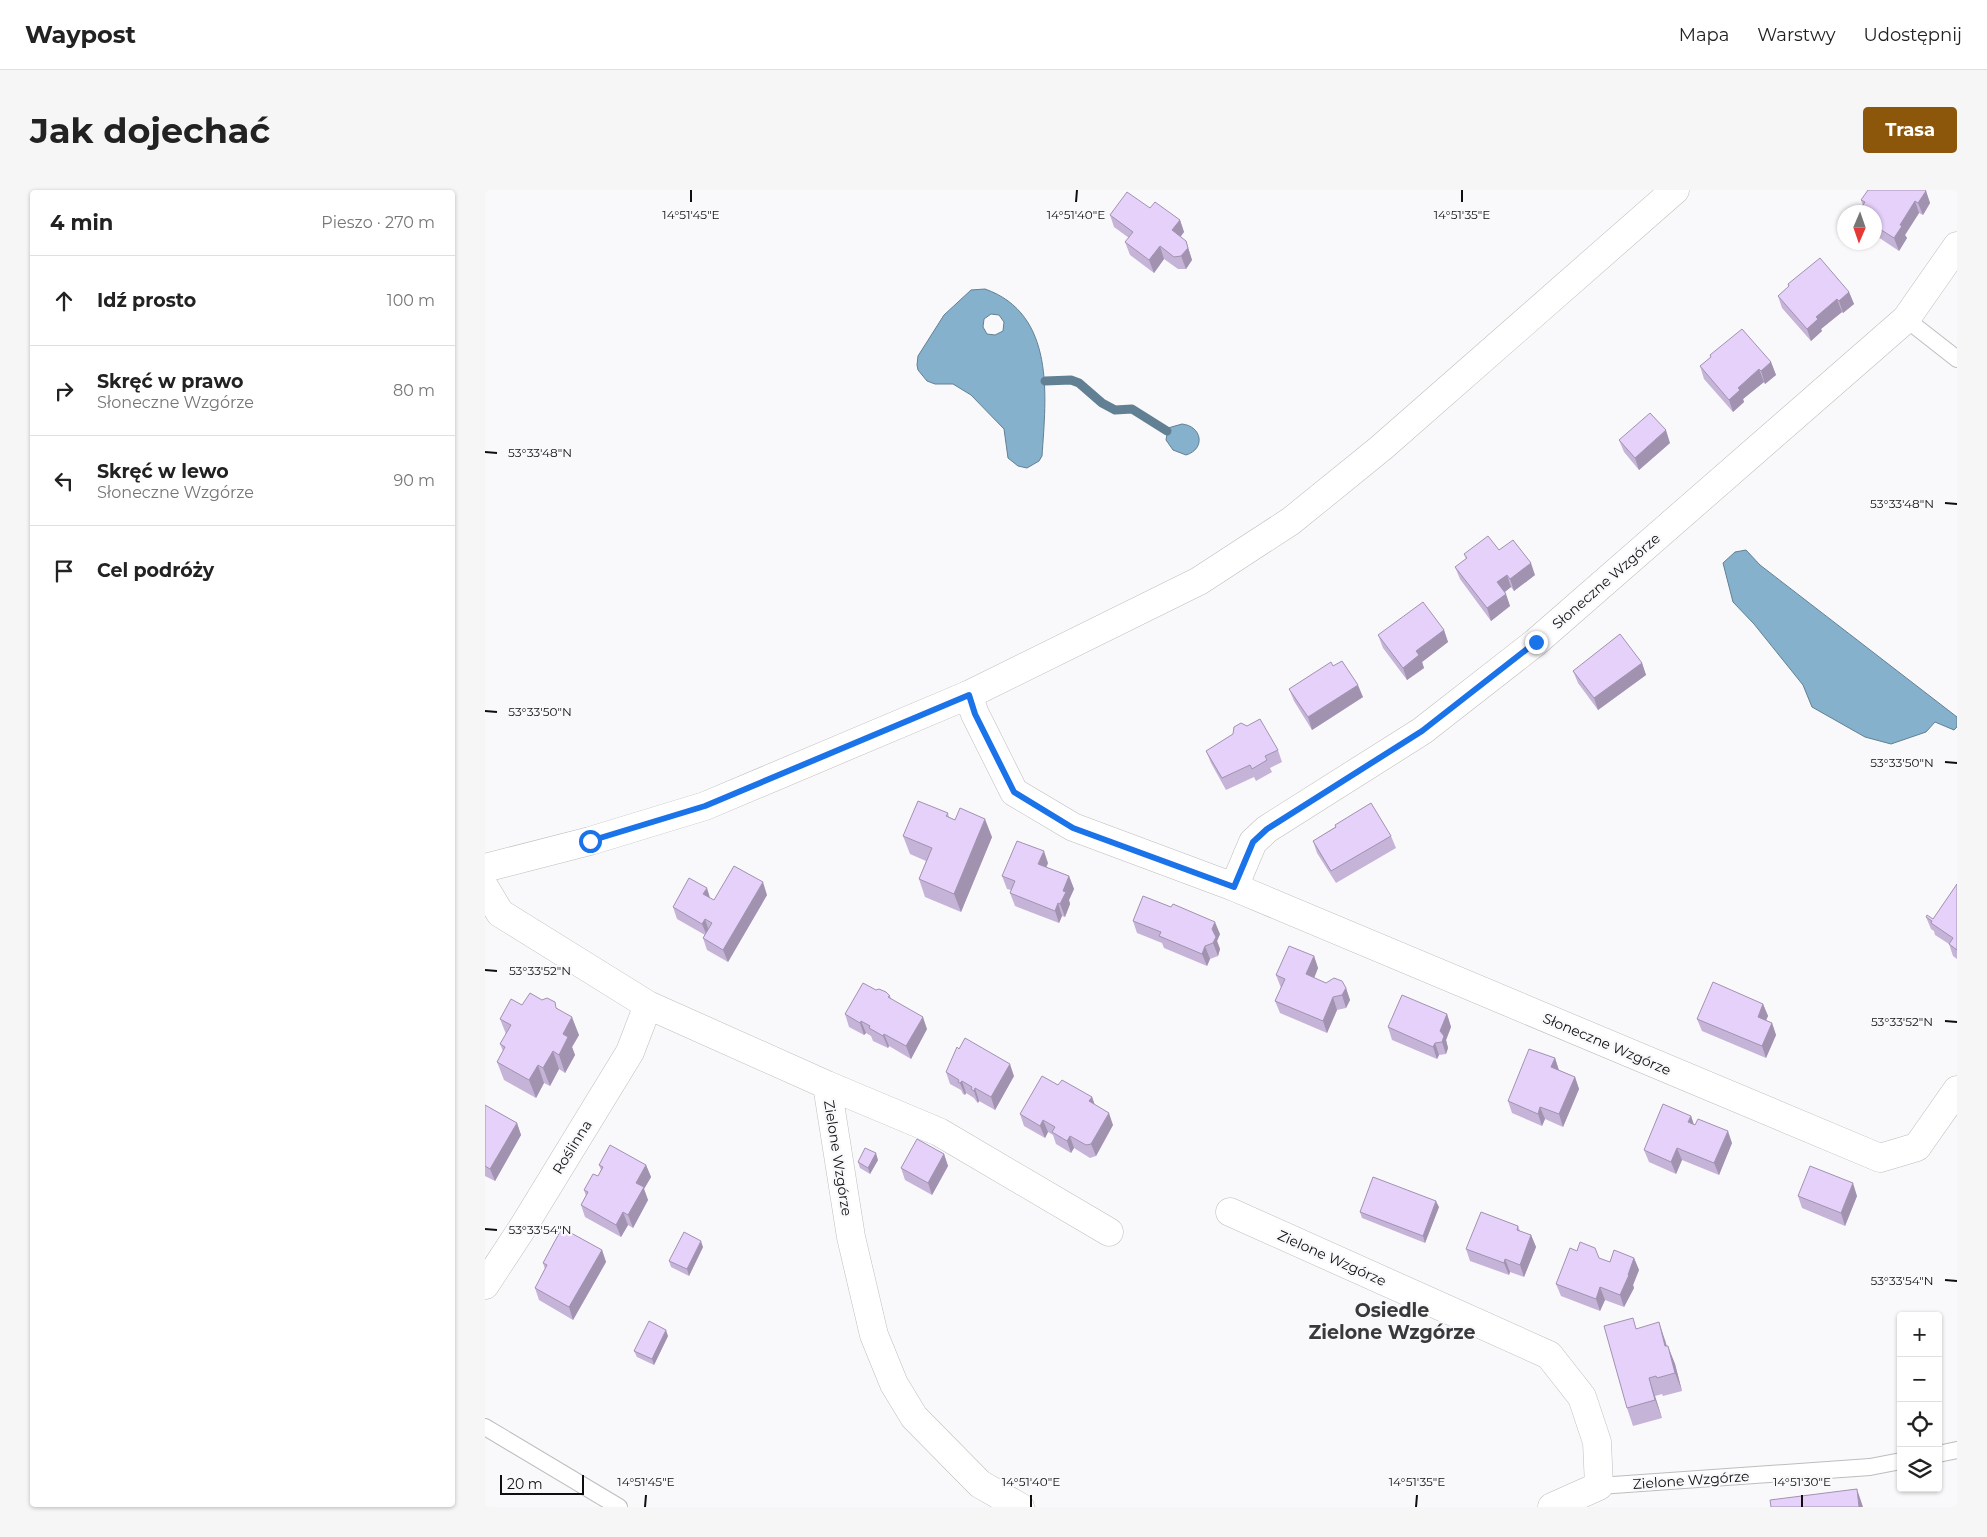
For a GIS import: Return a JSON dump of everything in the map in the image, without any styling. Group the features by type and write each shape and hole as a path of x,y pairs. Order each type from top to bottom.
{"street":[{"path":"485,868 590,841 705,806 969,695 1199,581 1291,521 1392,440 1675,190"},
{"name":"Słoneczne Wzgórze","path":"1234,887 1253,842 1267,829 1422,731 1536,642 1906,320 1957,246"},
{"name":"Słoneczne Wzgórze","path":"969,695 975,714 1014,792 1073,828 1234,887 1880,1158 1917,1147 1957,1090"},
{"name":"Zielone Wzgórze","path":"485,888 500,913 648,1005 827,1085 851,1237 875,1335 894,1384 914,1417 980,1484 1020,1507"},
{"name":"Roślinna","path":"485,1285 523,1227 630,1052 648,1005"},
{"path":"827,1085 939,1132 1109,1232"},
{"name":"Zielone Wzgórze","path":"1230,1212 1549,1355 1582,1397 1597,1442 1599,1486 1552,1507"}],"lane":[{"path":"1906,320 1957,359"},
{"path":"485,1427 619,1507"},
{"path":"1942,1453 1957,1450"},
{"name":"Zielone Wzgórze","path":"1599,1486 1870,1467 1897,1462"}],"water":[{"path":"985,289 1008,301 1024,317 1035,337 1042,360 1045,409 1044,433 1042,456 1039,461 1027,468 1018,466 1008,458 1004,429 971,395 953,384 935,384 927,381 918,370 918,356 944,315 971,290","holes":["991,314 999,315 1004,322 1003,331 995,335 987,334 983,327 984,319"]},
{"path":"1182,424 1194,429 1199,438 1197,448 1186,455 1173,450 1166,440 1168,428"},
{"path":"1746,550 1760,565 1957,717 1957,727 1954,730 1935,722 1926,732 1891,744 1865,737 1812,707 1803,685 1754,624 1733,602 1723,563 1735,552"}],"building":[{"path":"1868,190 1926,191 1918,203 1915,201 1894,238 1882,230 1882,205 1863,205 1865,202 1861,200"},
{"path":"1127,192 1150,208 1155,202 1180,220 1172,230 1186,241 1188,248 1181,256 1174,257 1160,246 1149,260 1125,242 1133,232 1110,215"},
{"path":"1820,258 1849,292 1839,301 1837,299 1816,317 1818,319 1807,329 1778,296 1789,286 1788,284"},
{"path":"1742,329 1771,362 1761,371 1759,369 1738,388 1740,390 1729,400 1700,366 1711,357 1710,355"},
{"path":"1650,413 1666,430 1635,458 1619,440"},
{"path":"1488,536 1499,550 1513,540 1531,563 1510,579 1507,575 1497,582 1506,594 1487,608 1455,567 1467,558 1464,554"},
{"path":"1423,602 1444,630 1416,651 1419,655 1403,668 1378,635"},
{"path":"1620,634 1642,663 1594,698 1573,671"},
{"path":"1342,661 1358,685 1308,717 1289,689 1331,662 1333,666"},
{"path":"1260,719 1278,750 1265,756 1267,760 1252,769 1250,765 1222,778 1206,751 1233,734 1234,727 1241,723 1247,726"},
{"path":"918,801 948,813 946,816 955,820 960,808 985,819 954,894 919,879 932,848 903,836"},
{"path":"1371,803 1391,836 1331,871 1313,841"},
{"path":"1017,841 1044,851 1038,864 1069,876 1063,891 1066,892 1055,911 1010,893 1015,881 1002,876"},
{"path":"734,866 763,882 723,950 703,938 712,923 705,919 702,924 673,907 689,878 707,888 703,894 714,900"},
{"path":"1957,884 1957,950 1949,944 1953,938 1931,923 1932,921 1926,917 1927,915 1933,919"},
{"path":"1143,896 1171,907 1173,904 1215,922 1212,929 1216,937 1213,943 1205,946 1202,954 1159,936 1161,932 1133,921"},
{"path":"1289,946 1314,956 1306,974 1326,983 1334,978 1342,981 1346,988 1342,995 1333,997 1323,1021 1275,1001 1285,979 1276,975"},
{"path":"1713,982 1763,1004 1758,1017 1772,1023 1762,1046 1697,1019"},
{"path":"863,983 876,990 879,989 886,992 890,996 888,997 923,1017 906,1046 884,1034 883,1036 869,1028 870,1026 861,1021 860,1023 845,1014"},
{"path":"530,993 542,1000 547,998 555,1002 556,1008 572,1017 563,1034 568,1037 559,1055 553,1051 543,1068 538,1065 529,1080 497,1062 505,1047 500,1044 511,1025 500,1019 511,999 522,1005"},
{"path":"1402,995 1447,1014 1440,1031 1444,1036 1442,1042 1435,1043 1433,1047 1388,1027"},
{"path":"965,1038 1010,1064 991,1097 975,1088 974,1091 971,1089 972,1087 962,1081 958,1082 959,1080 946,1072 957,1047 959,1049"},
{"path":"1529,1049 1555,1058 1551,1067 1575,1077 1559,1114 1540,1107 1538,1114 1508,1101"},
{"path":"1042,1076 1058,1085 1062,1080 1092,1097 1089,1101 1109,1113 1091,1144 1086,1145 1070,1136 1067,1141 1052,1132 1055,1127 1043,1120 1040,1126 1020,1114"},
{"path":"1663,1104 1691,1116 1688,1122 1695,1125 1698,1119 1728,1131 1714,1163 1677,1148 1671,1162 1644,1150"},
{"path":"485,1105 517,1123 490,1169 485,1166"},
{"path":"917,1139 944,1154 928,1183 901,1168"},
{"path":"610,1145 646,1165 636,1183 644,1187 628,1215 623,1212 616,1225 581,1205 588,1192 584,1190 593,1174 598,1176 603,1167 599,1165"},
{"path":"865,1148 876,1153 868,1168 858,1162"},
{"path":"1810,1166 1853,1183 1841,1213 1798,1196"},
{"path":"1373,1177 1436,1201 1423,1236 1360,1212"},
{"path":"1481,1212 1518,1226 1517,1230 1531,1235 1520,1265 1505,1259 1504,1263 1466,1249"},
{"path":"562,1228 602,1250 569,1307 535,1288 547,1265 543,1263"},
{"path":"684,1232 701,1241 687,1269 669,1261"},
{"path":"1580,1242 1595,1248 1599,1258 1610,1262 1614,1250 1634,1258 1620,1295 1600,1287 1596,1299 1556,1284 1570,1248 1577,1251"},
{"path":"1633,1318 1636,1329 1659,1322 1675,1373 1657,1378 1656,1376 1649,1378 1655,1400 1627,1408 1604,1326"},
{"path":"649,1321 666,1330 652,1359 634,1351"},
{"path":"1857,1489 1859,1507 1771,1507 1770,1500"}],"waterway":[{"path":"1045,381 1071,380 1079,383 1102,403 1115,410 1132,409 1167,431"}],"district":[{"name":"Osiedle Zielone Wzgórze","path":"1392,1321"}],"route":[{"path":"590,841 705,806 969,695 975,714 1014,792 1073,828 1234,887 1253,842 1267,829 1422,731 1536,642"}]}
